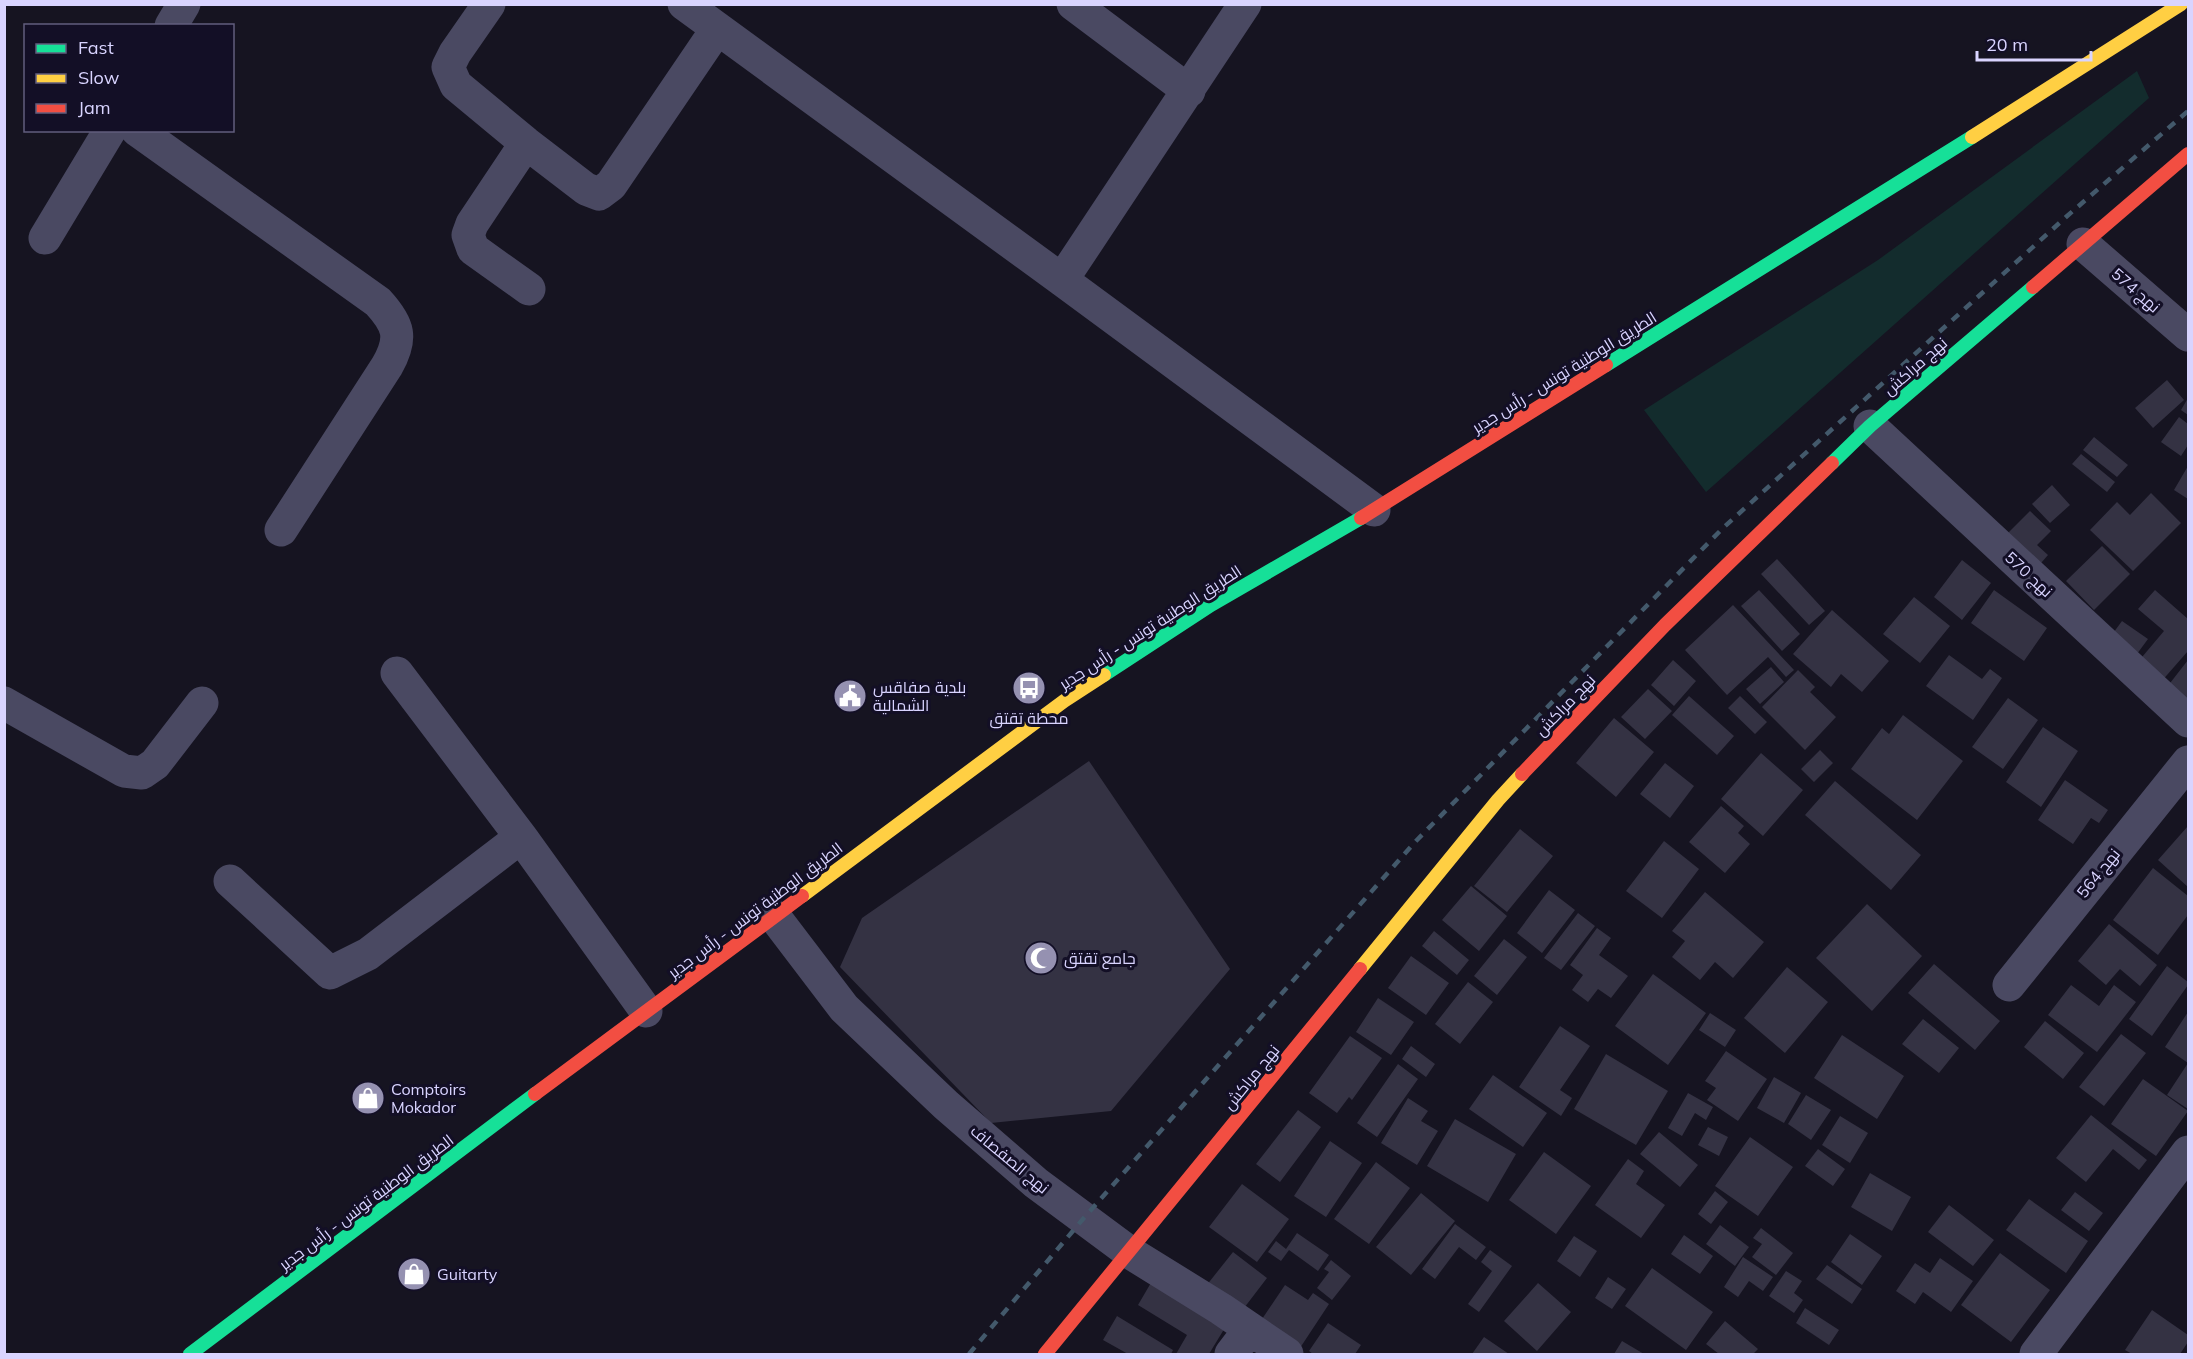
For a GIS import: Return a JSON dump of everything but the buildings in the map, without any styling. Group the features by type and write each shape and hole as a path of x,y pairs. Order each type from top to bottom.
{"main road":[{"name":"الطريق الوطنية تونس - رأس جدير","path":"190,1354 646,1011 1064,701 1211,605 1374,510 1971,138 2181,4"},
{"name":"نهج مراكش","path":"1045,1354 1498,800 1665,625 1870,426 2188,154"}],"street":[{"path":"172,24 184,4"},
{"path":"489,4 448,67 456,85 586,189 599,194 611,185 717,29"},
{"path":"684,4 1374,510"},
{"path":"1073,4 1189,91"},
{"path":"1062,280 1245,4"},
{"path":"45,238 109,132"},
{"path":"140,132 378,302 392,316 398,333 395,352 281,530"},
{"path":"526,143 472,224 468,235 473,249 529,289"},
{"name":"نهج 574","path":"2083,244 2188,335"},
{"name":"نهج 570","path":"1870,426 2188,721"},
{"path":"398,673 521,837 646,1011"},
{"path":"4,703 124,771 142,773 155,764 202,703"},
{"name":"نهج 564","path":"2009,985 2188,762"},
{"path":"230,881 330,973 368,954 521,837"},
{"name":"نهج الصفصاف","path":"774,916 844,1008 946,1105 1036,1183 1129,1252 1241,1342 1287,1354"},
{"path":"2036,1354 2188,1152"}],"green space":[{"path":"2137,71 2149,98 1706,492 1644,410 1878,260"}],"railway":[{"path":"969,1354 1083,1219 1416,841 1723,528 2066,217 2188,111"}],"traffic: fast":[{"path":"1606,365 1972,137"},
{"path":"1832,463 1870,426 2033,287"},
{"path":"1104,675 1211,605 1361,518"},
{"path":"190,1354 535,1094"}],"traffic: slow":[{"path":"1972,137 2181,4"},
{"path":"802,896 1064,701 1104,675"},
{"path":"1360,969 1498,800 1522,774"}],"traffic: jam":[{"path":"2033,287 2188,154"},
{"path":"1361,518 1606,365"},
{"path":"1522,774 1665,625 1832,463"},
{"path":"535,1094 802,896"},
{"path":"1045,1354 1360,969"}],"place":[{"name":"محطة تقتق","path":"1029,688"},
{"name":"بلدية صفاقس الشمالية","path":"850,696"},
{"name":"جامع تقتق","path":"1041,958"},
{"name":"Comptoirs Mokador","path":"368,1098"},
{"name":"Guitarty","path":"414,1274"}]}
